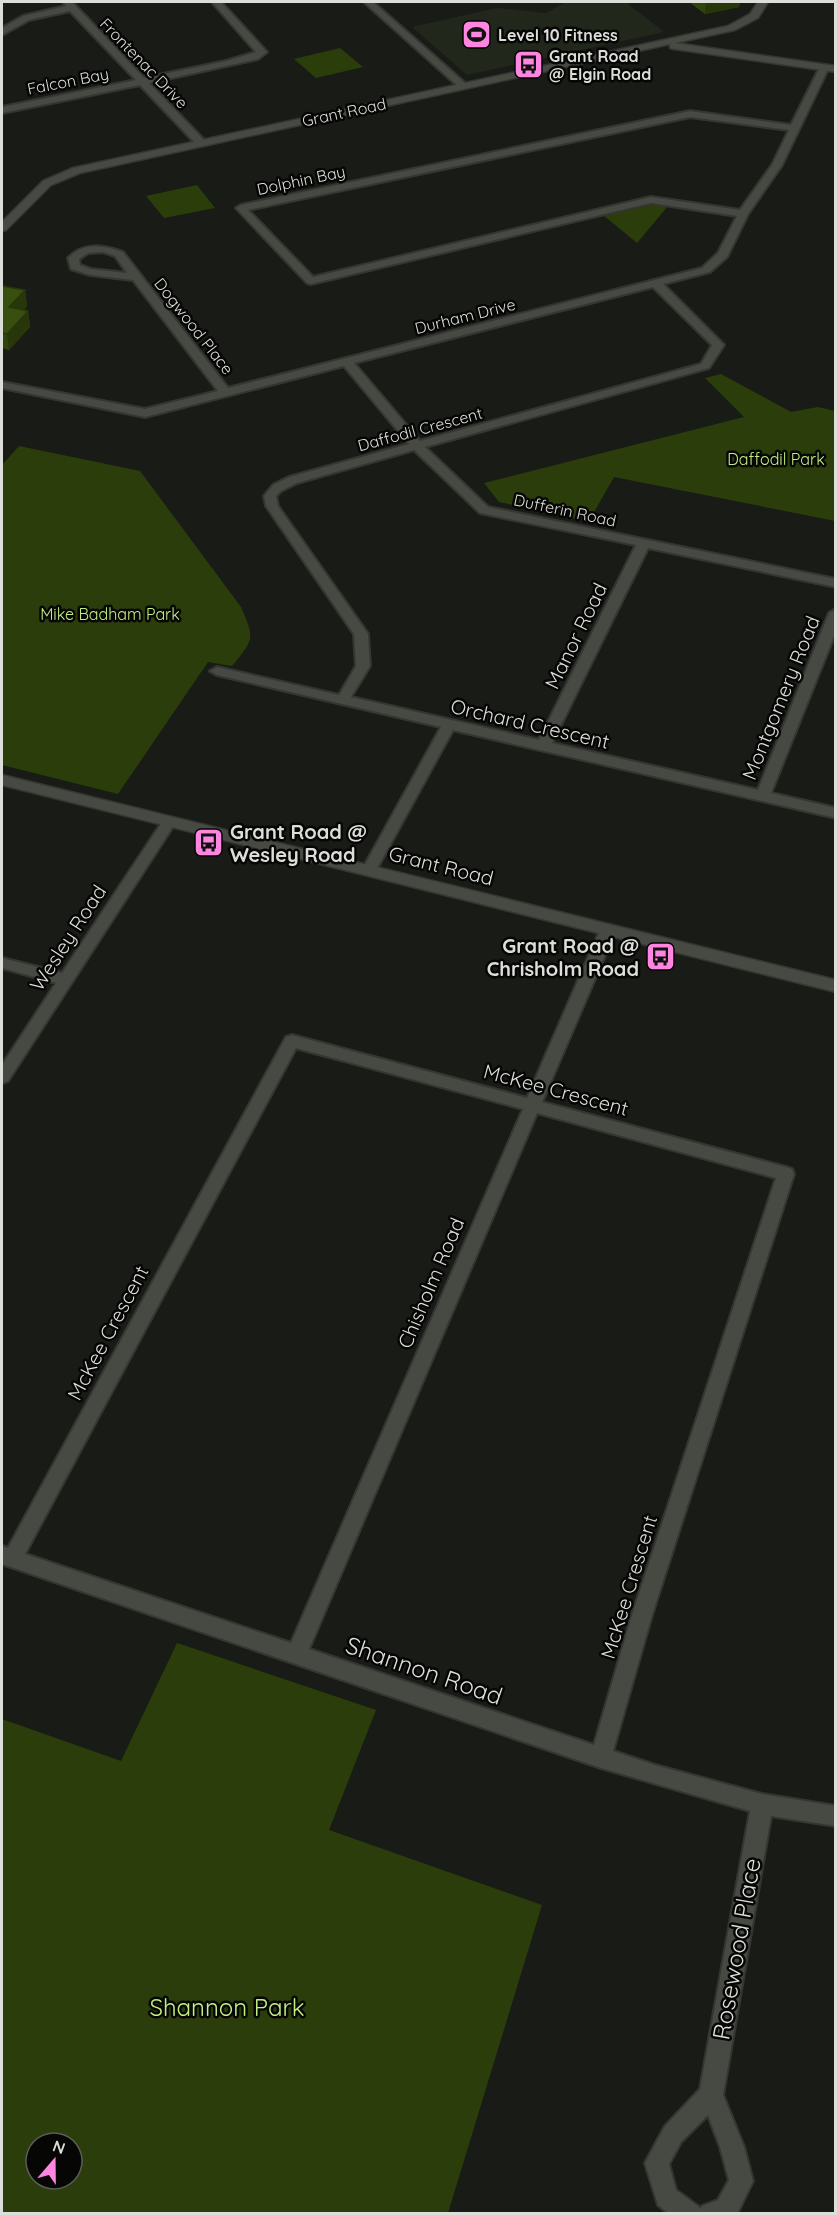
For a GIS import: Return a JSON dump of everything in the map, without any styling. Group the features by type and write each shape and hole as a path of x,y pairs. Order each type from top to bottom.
{"street":[{"name":"Falcon Bay","path":"2,110 255,57 262,52 216,2"},
{"path":"369,2 463,86"},
{"name":"Grant Road","path":"2,228 46,183 60,176 98,165 706,33 744,23 754,16 763,2"},
{"name":"Frontenac Drive","path":"69,5 201,143"},
{"path":"2,32 8,26 28,16 69,5"},
{"path":"706,33 739,55"},
{"path":"651,45 675,46 830,68"},
{"name":"Durham Drive","path":"2,385 145,413 706,270 723,255 743,214 777,165 795,128 830,68"},
{"name":"Dolphin Bay","path":"743,214 651,200 311,281 241,208 690,114 795,128"},
{"name":"Dogwood Place","path":"135,277 90,272 75,267 73,258 85,250 104,249 119,254 226,394"},
{"name":"Daffodil Crescent","path":"342,700 363,666 361,634 272,506 270,496 277,488 293,480 705,366 718,345 656,284"},
{"name":"Dufferin Road","path":"348,363 418,447 484,510 836,583"},
{"name":"Manor Road","path":"543,747 644,543"},
{"name":"Montgomery Road","path":"762,797 836,614"},
{"name":"Orchard Crescent","path":"217,671 448,726 836,813"},
{"path":"369,870 448,726"},
{"name":"Grant Road","path":"2,780 836,986"},
{"name":"Wesley Road","path":"2,1077 169,822"},
{"name":"Chisholm Road","path":"296,1655 608,930"},
{"path":"2,963 66,980"},
{"name":"McKee Crescent","path":"7,1557 292,1041 786,1174 645,1604 601,1758"},
{"name":"Shannon Road","path":"7,1557 655,1775 762,1803 836,1816"},
{"name":"Rosewood Place","path":"711,2095 762,1803"},
{"path":"690,2214 666,2197 657,2163 673,2134 711,2095 732,2147 741,2181 726,2210 710,2214"}],"shaded area":[{"path":"566,2 627,3 664,32 467,75 412,27 497,8 546,13"}],"green space":[{"path":"340,48 363,67 316,78 294,59"},
{"path":"197,185 215,208 164,218 146,196"},
{"path":"652,203 668,206 637,243 603,215"},
{"name":"Daffodil Park","path":"721,374 791,412 818,407 835,411 835,521 614,477 589,521 499,502 484,483 744,417 705,378"},
{"name":"Mike Badham Park","path":"19,446 140,471 241,607 249,626 248,644 232,666 208,662 118,794 2,765 2,465"},
{"name":"Shannon Park","path":"177,1643 376,1710 329,1830 542,1905 448,2213 2,2213 2,1719 121,1761"}],"building":[{"path":"2,286 25,290 9,307 28,311 7,334 2,333"}],"place":[{"name":"Level 10 Fitness","path":"477,35"},
{"name":"Grant Road @ Elgin Road","path":"528,65"},
{"name":"Grant Road @ Wesley Road","path":"209,843"},
{"name":"Grant Road @ Chrisholm Road","path":"660,957"}]}
